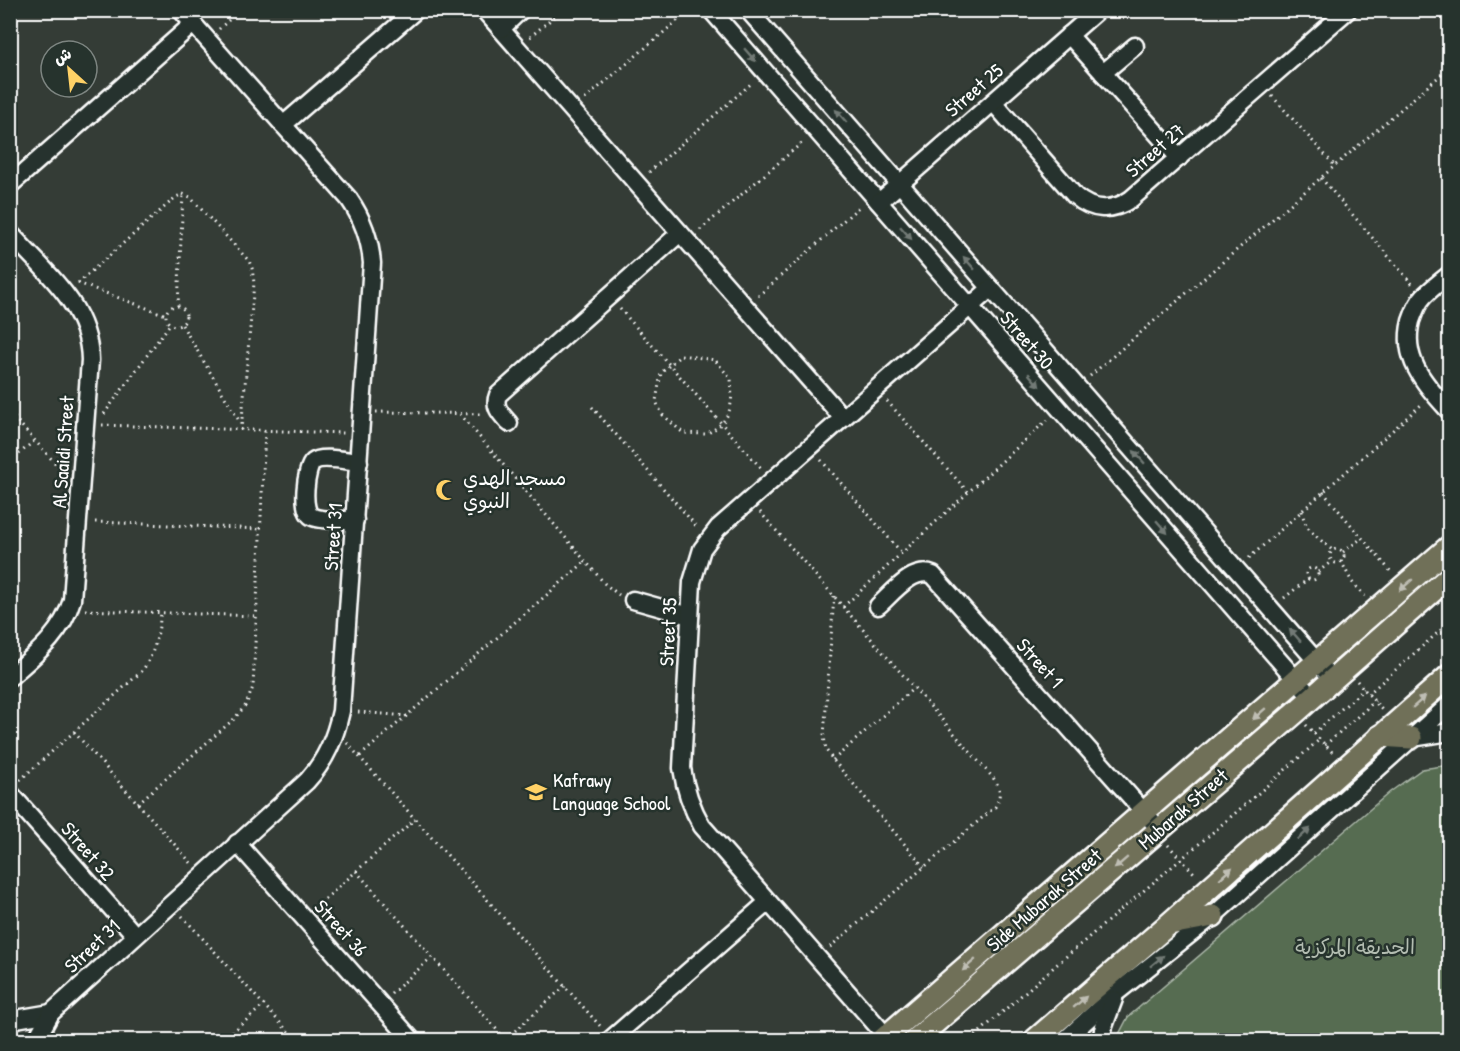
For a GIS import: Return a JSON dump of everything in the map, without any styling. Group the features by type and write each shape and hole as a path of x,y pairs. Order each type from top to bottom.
{"main road":[{"name":"Side Mubarak Street","path":"884,1039 1383,606 1449,546"},
{"name":"Mubarak Street","path":"915,1041 1295,713 1449,576"},
{"path":"1035,1041 1449,675"},
{"path":"1387,730 1411,738"},
{"path":"1169,924 1213,916"}],"street":[{"name":"Street 31","path":"36,1041 51,1013 307,781 328,753 341,711 372,263 368,234 349,199 181,10"},
{"path":"283,125 416,10"},
{"path":"484,10 843,418"},
{"path":"501,29 521,10"},
{"name":"Street 30","path":"711,10 1312,698"},
{"name":"Street 30","path":"748,10 1318,662 1339,674"},
{"name":"Street 25","path":"875,198 900,183 1098,10"},
{"name":"Street 27","path":"993,102 1074,196 1090,207 1108,209 1124,204 1348,10"},
{"path":"10,185 193,24"},
{"path":"1069,35 1179,158"},
{"path":"1104,73 1135,46"},
{"name":"Al Saaidi Street","path":"10,233 72,289 90,347 74,591 70,609 51,640 10,677"},
{"path":"505,419 495,403 498,395 609,296 684,237"},
{"path":"1449,274 1423,297 1409,328 1410,352 1418,374 1449,412"},
{"name":"Street 35","path":"884,1039 817,957 702,826 687,796 682,761 694,570 708,539 718,528 991,288"},
{"path":"355,520 313,518 307,513 304,504 309,467 313,462 323,458 359,462"},
{"name":"Street 1","path":"878,606 913,576 925,572 933,575 1158,831"},
{"path":"633,600 690,616"},
{"path":"1065,1041 1116,993 1213,916 1449,704"},
{"path":"1411,738 1449,732"},
{"name":"Street 32","path":"14,787 135,935"},
{"name":"Street 36","path":"237,843 412,1041"},
{"path":"611,1040 768,902"},
{"path":"1101,1041 1116,993"},
{"path":"10,1020 51,1013"}],"path":[{"path":"207,39 240,10"},
{"path":"518,48 562,10"},
{"path":"572,110 690,10"},
{"path":"1078,387 1449,67"},
{"path":"636,183 765,72"},
{"path":"1262,85 1335,166"},
{"path":"684,237 816,130"},
{"path":"1321,178 1423,297"},
{"path":"178,306 183,194"},
{"path":"72,289 176,197 183,194 190,196 249,261 252,268 254,284 241,430"},
{"path":"745,307 875,198"},
{"path":"72,289 166,315"},
{"path":"609,296 772,480"},
{"path":"166,315 169,310 178,306"},
{"path":"178,306 183,308 186,317 182,325"},
{"path":"166,315 170,324"},
{"path":"170,324 182,325"},
{"path":"170,324 96,425 361,434"},
{"path":"182,325 242,424"},
{"path":"685,355 710,358 719,363 729,374 731,411 721,423 706,434 686,434 663,415 656,401 661,373 669,364 685,355"},
{"path":"876,389 968,492"},
{"path":"1237,569 1434,394"},
{"path":"592,407 708,539"},
{"path":"843,607 1059,408"},
{"path":"362,412 460,414 505,419"},
{"path":"10,413 81,493"},
{"path":"460,414 605,584 615,592 633,600"},
{"path":"138,803 246,705 254,678 265,431"},
{"path":"10,462 35,441"},
{"path":"810,447 902,553"},
{"path":"1323,492 1404,587"},
{"path":"750,500 994,779 1000,794 995,807 817,957"},
{"path":"1302,511 1310,532 1333,550 1338,549 1343,552"},
{"path":"79,521 261,529"},
{"path":"1343,552 1362,538"},
{"path":"1332,561 1330,557 1333,550"},
{"path":"1332,561 1336,563 1341,561 1343,552"},
{"path":"360,757 586,561"},
{"path":"1270,608 1308,579 1317,578 1318,572 1332,561"},
{"path":"1341,561 1358,590 1383,606"},
{"path":"1308,579 1305,573 1307,570 1313,568 1318,572"},
{"path":"834,596 824,736 826,750 924,867"},
{"path":"70,609 257,616"},
{"path":"14,787 135,678 148,663 156,645 161,613"},
{"path":"1368,694 1449,622"},
{"path":"1339,674 1364,689 1375,701 1387,730"},
{"path":"833,760 914,688"},
{"path":"1314,733 1364,689"},
{"path":"1326,745 1375,701"},
{"path":"341,711 407,716"},
{"path":"1295,713 1346,766"},
{"path":"337,730 611,1040"},
{"path":"74,732 202,875"},
{"path":"971,1041 1320,739"},
{"path":"304,918 415,819"},
{"path":"1158,831 1208,889"},
{"path":"356,871 505,1040 565,986"},
{"path":"170,903 296,1041"},
{"path":"380,1004 432,957"},
{"path":"223,1041 264,1005"}],"green space":[{"name":"الحديقة المركزية","path":"1449,765 1449,1040 1116,1040 1128,1017 1390,792 1422,769"}],"place":[{"name":"مسجد الهدي النبوي","path":"446,490"},
{"name":"Kafrawy Language School","path":"536,792"}]}
